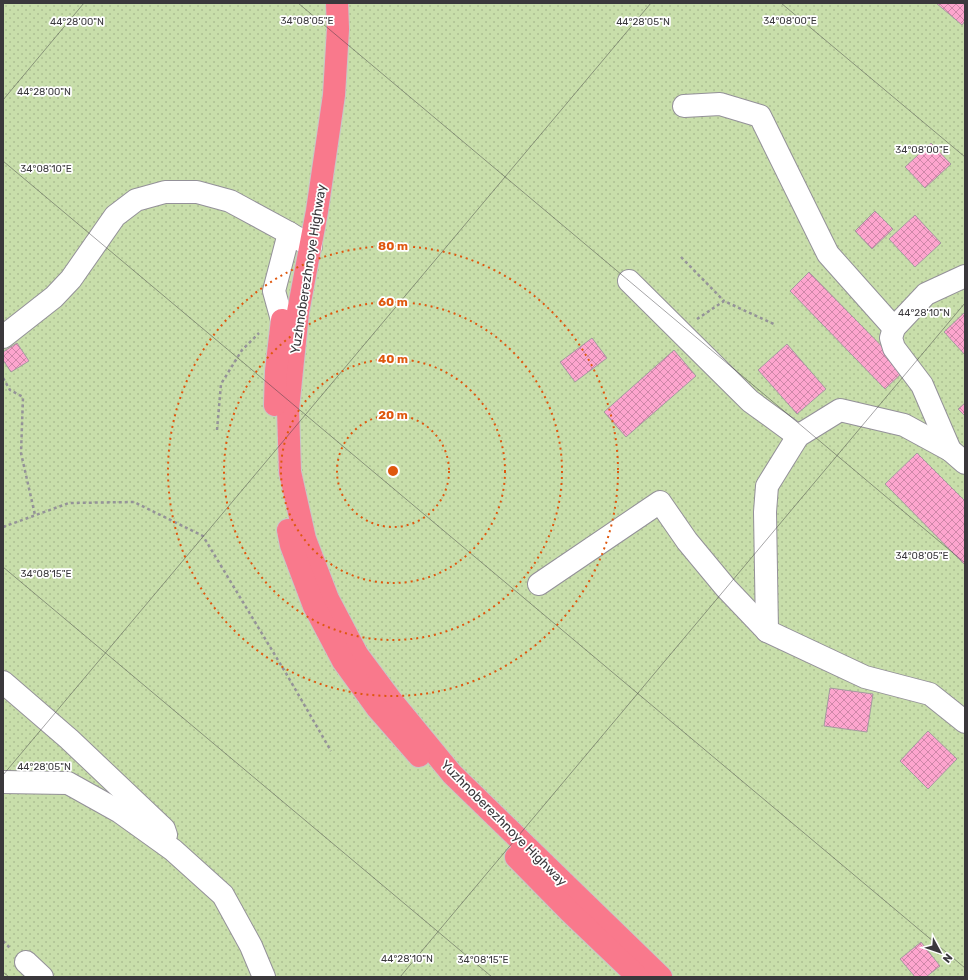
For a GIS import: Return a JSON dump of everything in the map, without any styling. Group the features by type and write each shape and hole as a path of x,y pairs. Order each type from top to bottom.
{"highway":[{"name":"Yuzhnoberezhnoye Highway","path":"328,3 329,16 317,162 281,316 276,371 274,420 278,481 291,545 314,606 343,661 377,708 440,780 570,912 638,977"},
{"name":"Yuzhnoberezhnoye Highway","path":"337,3 338,29 334,95 318,211 300,239 303,286 298,312 288,409 290,472 305,539 332,606 357,654 452,774 661,977"}],"lane":[{"path":"684,106 720,104 760,116 828,254 894,328"},
{"path":"3,337 54,297 71,279 115,216 136,200 165,192 197,192 230,201 300,239"},
{"path":"957,456 922,385 894,348 891,338 894,328 926,294 965,276"},
{"path":"629,281 750,401 798,436"},
{"path":"767,631 765,512 767,486 798,436 840,410 904,425 957,456"},
{"path":"539,584 660,502 687,541 726,588 767,631 865,677 930,694 965,722"},
{"path":"3,682 69,739 164,829 173,850"},
{"path":"3,782 68,783 120,812 173,850 223,895 251,946 264,977"}],"path":[{"path":"680,257 724,301 776,325"},
{"path":"680,331 724,301"},
{"path":"217,430 221,384 242,350 281,316"},
{"path":"3,378 10,390 23,396 21,453 35,515"},
{"path":"3,527 69,503 134,502 203,536 331,751"}],"green space":[{"path":"3,3 965,3 965,977 3,977"}],"building":[{"path":"936,3 965,3 965,21 962,25"},
{"path":"931,143 951,164 925,188 905,167"},
{"path":"875,211 893,229 872,249 855,231"},
{"path":"915,215 941,243 915,267 889,239"},
{"path":"809,272 905,370 885,389 790,291"},
{"path":"965,312 965,355 944,332"},
{"path":"592,338 607,358 575,382 560,362"},
{"path":"17,343 29,361 11,372 3,360 3,352"},
{"path":"787,344 826,389 797,414 758,370"},
{"path":"674,350 696,376 626,437 604,412"},
{"path":"965,403 965,416 958,409"},
{"path":"917,453 965,501 965,565 885,484"},
{"path":"830,688 873,694 867,732 824,726"},
{"path":"928,731 957,759 928,789 900,761"},
{"path":"921,942 940,966 926,977 915,977 900,959"}]}
